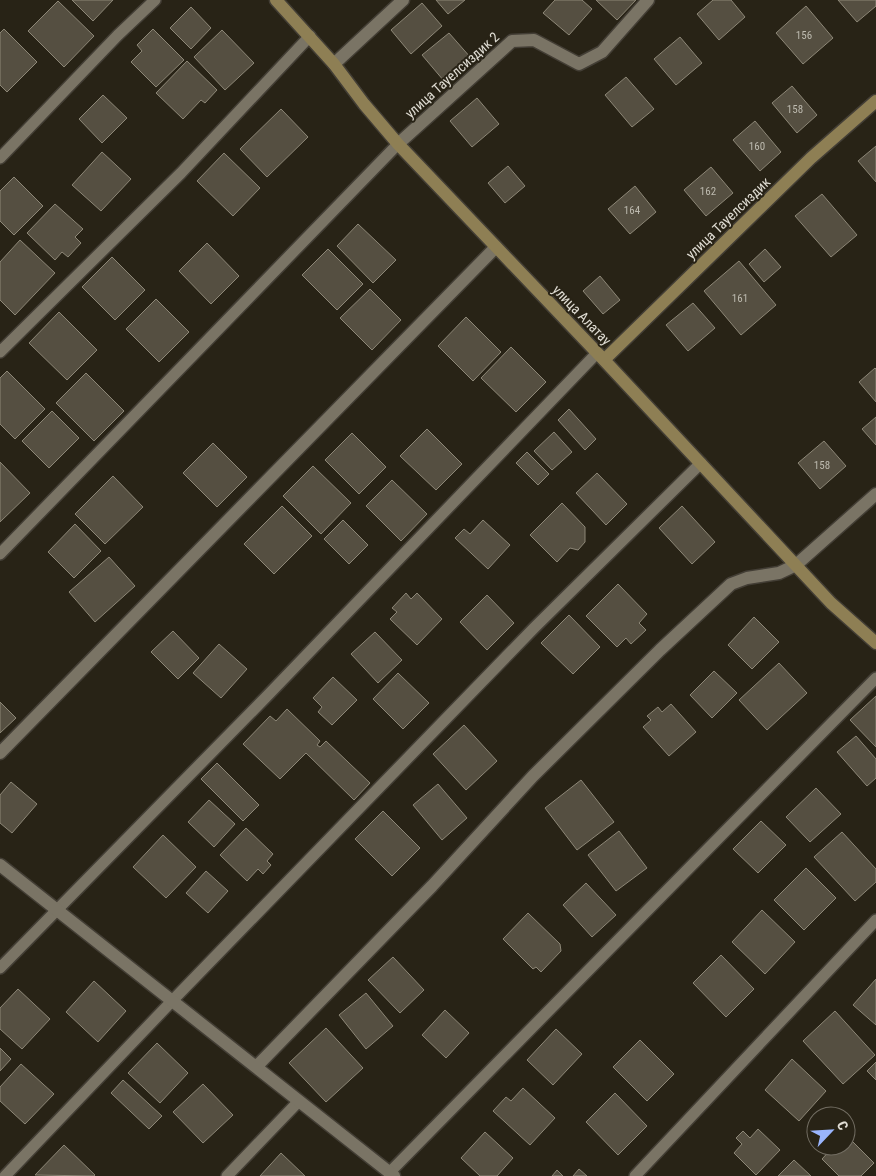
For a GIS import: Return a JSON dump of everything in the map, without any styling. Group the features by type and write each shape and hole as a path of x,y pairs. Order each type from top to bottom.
{"street":[{"name":"улица Алатау","path":"276,0 334,64 364,104 398,144 702,463 831,604 876,643"},
{"path":"334,64 402,0"},
{"name":"улица Тауелсиздик 2","path":"398,144 512,41 534,40 579,64 602,52 648,0"},
{"name":"улица Тауелсиздик","path":"600,356 810,158 876,101"},
{"path":"0,753 496,247"},
{"path":"256,1067 432,886 533,776 660,650 731,584 747,578 779,573 796,564 876,494"},
{"path":"0,865 392,1174"}],"lane":[{"path":"0,158 118,35 155,0"},
{"path":"0,352 181,173 310,36"},
{"path":"0,554 398,144"},
{"path":"0,968 600,356"},
{"path":"5,1176 534,628 702,463"},
{"path":"392,1174 876,678"},
{"path":"635,1176 876,920"},
{"path":"227,1176 300,1101"}],"building":[{"path":"72,0 113,0 93,21"},
{"path":"436,0 465,0 448,14"},
{"path":"555,0 582,0 592,9 569,35 543,13"},
{"path":"596,0 636,0 617,20"},
{"path":"713,0 731,0 745,17 719,40 697,14"},
{"path":"838,0 876,0 876,6 857,22"},
{"path":"58,1 94,36 64,67 28,31"},
{"path":"422,3 442,26 411,54 391,30"},
{"path":"806,6 833,38 803,64 776,33"},
{"path":"191,7 211,28 191,49 170,28"},
{"path":"4,29 37,62 7,92 0,85 0,33"},
{"path":"153,29 184,60 156,87 131,62 142,51 137,45"},
{"path":"222,30 254,63 225,90 194,57"},
{"path":"449,33 471,58 444,81 422,55"},
{"path":"680,37 702,63 676,85 654,59"},
{"path":"187,61 217,90 205,103 201,100 183,119 156,93"},
{"path":"626,77 654,109 632,127 605,95"},
{"path":"792,86 817,115 797,133 772,103"},
{"path":"103,95 127,118 102,143 79,119"},
{"path":"477,98 499,124 472,147 450,121"},
{"path":"281,109 308,137 267,177 240,149"},
{"path":"755,121 781,152 760,171 733,140"},
{"path":"876,146 876,182 858,161"},
{"path":"102,152 131,179 101,211 72,185"},
{"path":"224,153 260,188 233,216 197,181"},
{"path":"508,166 525,186 505,203 488,183"},
{"path":"711,167 733,193 706,216 684,190"},
{"path":"14,177 43,206 14,235 0,221 0,191"},
{"path":"635,186 656,212 630,234 608,209"},
{"path":"822,194 857,235 831,257 795,216"},
{"path":"55,204 83,229 75,237 81,243 68,257 62,252 55,260 27,233"},
{"path":"358,224 396,260 373,283 337,246"},
{"path":"20,240 55,273 15,315 0,300 0,262"},
{"path":"207,243 239,276 211,304 179,271"},
{"path":"328,249 363,284 337,310 302,275"},
{"path":"765,249 781,267 764,282 749,264"},
{"path":"112,257 145,290 115,320 82,287"},
{"path":"739,261 776,305 741,335 704,291"},
{"path":"600,276 620,300 603,314 583,291"},
{"path":"370,289 401,320 372,350 340,318"},
{"path":"156,299 189,332 159,362 126,329"},
{"path":"693,303 715,328 688,351 666,325"},
{"path":"59,312 97,350 67,380 29,343"},
{"path":"466,317 501,352 473,381 438,346"},
{"path":"511,347 546,382 516,412 481,378"},
{"path":"876,369 876,402 859,382"},
{"path":"7,371 45,409 15,439 0,424 0,378"},
{"path":"86,373 124,411 94,441 56,403"},
{"path":"569,409 596,439 585,450 558,420"},
{"path":"52,411 79,438 49,468 22,441"},
{"path":"876,417 876,445 862,429"},
{"path":"427,429 462,464 436,490 400,456"},
{"path":"554,432 572,452 552,470 534,451"},
{"path":"352,433 386,467 359,494 325,460"},
{"path":"824,441 846,466 820,489 798,463"},
{"path":"213,443 247,477 217,507 183,473"},
{"path":"527,452 549,474 538,485 516,463"},
{"path":"0,462 30,493 0,522"},
{"path":"313,466 351,503 321,534 283,496"},
{"path":"597,473 627,504 606,525 576,493"},
{"path":"113,476 143,507 105,544 75,514"},
{"path":"392,480 427,514 401,541 366,506"},
{"path":"562,503 585,527 585,542 578,550 570,548 557,562 530,535"},
{"path":"282,506 312,536 274,574 244,544"},
{"path":"682,506 715,542 692,564 659,528"},
{"path":"343,520 368,545 349,564 324,539"},
{"path":"483,520 510,545 488,569 455,538 464,529 470,534"},
{"path":"75,524 101,551 74,578 48,552"},
{"path":"109,557 135,586 95,622 69,592"},
{"path":"618,584 647,614 639,623 646,630 631,644 626,638 617,647 586,616"},
{"path":"406,593 411,599 417,593 442,619 417,645 390,619 397,612 392,608"},
{"path":"487,595 514,623 487,650 460,622"},
{"path":"569,615 600,647 573,674 541,643"},
{"path":"754,617 779,642 752,669 728,645"},
{"path":"173,631 199,658 178,679 151,652"},
{"path":"375,632 402,660 378,683 351,654"},
{"path":"219,644 247,669 221,698 193,673"},
{"path":"779,663 807,693 767,730 739,700"},
{"path":"714,671 737,693 712,718 690,695"},
{"path":"398,673 429,703 403,729 373,699"},
{"path":"333,677 357,700 332,725 318,712 322,707 313,698"},
{"path":"876,696 876,747 850,720"},
{"path":"0,702 16,718 0,733"},
{"path":"671,704 696,732 669,756 643,727 651,720 647,716 658,707 662,712"},
{"path":"287,709 320,741 317,745 320,747 326,741 370,783 354,800 306,753 280,779 243,744 270,716 276,721"},
{"path":"464,725 497,761 466,790 433,754"},
{"path":"856,736 876,759 876,778 867,786 837,752"},
{"path":"217,763 259,805 243,821 201,779"},
{"path":"581,780 614,822 577,850 545,808"},
{"path":"11,782 37,804 12,833 0,823 0,795"},
{"path":"438,784 467,818 442,840 413,805"},
{"path":"816,788 841,814 810,842 786,817"},
{"path":"209,800 235,824 214,847 188,822"},
{"path":"383,811 420,848 392,876 355,839"},
{"path":"761,821 786,845 758,873 733,849"},
{"path":"246,828 273,854 267,861 271,865 263,874 258,869 247,881 220,855"},
{"path":"619,831 647,868 616,891 588,855"},
{"path":"842,832 876,869 876,882 855,901 814,857"},
{"path":"163,835 196,867 166,898 133,867"},
{"path":"806,868 836,898 804,930 774,900"},
{"path":"206,871 228,891 208,913 186,893"},
{"path":"586,883 616,915 592,937 563,905"},
{"path":"762,910 795,942 765,974 732,942"},
{"path":"528,913 560,944 561,951 541,972 536,967 533,969 503,939"},
{"path":"721,955 754,989 726,1017 693,983"},
{"path":"393,957 424,990 400,1013 368,980"},
{"path":"876,979 876,1025 853,1005"},
{"path":"94,981 126,1011 98,1042 66,1012"},
{"path":"18,989 50,1019 22,1049 0,1029 0,1008"},
{"path":"366,993 393,1026 366,1049 339,1015"},
{"path":"445,1010 469,1033 446,1058 422,1035"},
{"path":"835,1011 875,1055 843,1084 803,1041"},
{"path":"326,1028 363,1068 326,1102 289,1063"},
{"path":"556,1029 582,1054 553,1085 527,1060"},
{"path":"640,1040 674,1074 647,1101 613,1067"},
{"path":"157,1043 188,1073 160,1103 128,1073"},
{"path":"0,1048 11,1059 0,1071"},
{"path":"792,1059 826,1091 812,1106 806,1106 806,1113 799,1121 765,1090"},
{"path":"876,1062 876,1080 867,1071"},
{"path":"21,1064 54,1094 25,1124 0,1101 0,1087"},
{"path":"123,1080 162,1116 149,1129 111,1093"},
{"path":"203,1084 233,1115 203,1143 173,1112"},
{"path":"523,1088 555,1118 530,1145 493,1111 506,1097 511,1101"},
{"path":"615,1093 647,1126 618,1155 586,1122"},
{"path":"758,1129 780,1150 756,1175 734,1153 742,1144 736,1138 743,1131 750,1138"},
{"path":"485,1132 513,1158 497,1176 480,1176 461,1158"},
{"path":"64,1145 95,1175 94,1176 35,1175"},
{"path":"856,1145 874,1163 861,1176 839,1176 822,1159 825,1156 856,1156"},
{"path":"281,1153 305,1176 260,1176"},
{"path":"794,1160 811,1176 778,1176"},
{"path":"579,1169 587,1176 573,1176"},
{"path":"557,1170 563,1176 552,1176"}]}
